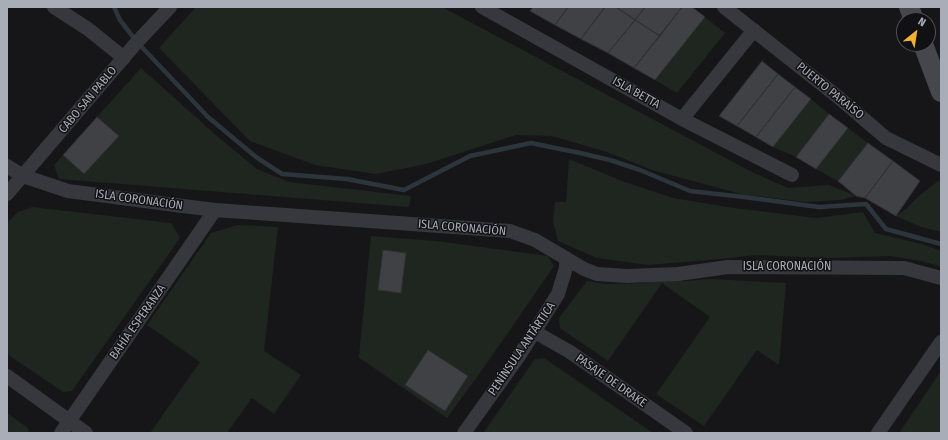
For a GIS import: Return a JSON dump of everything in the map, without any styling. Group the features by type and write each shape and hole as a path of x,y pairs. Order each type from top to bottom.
{"street":[{"path":"54,7 88,29 124,58"},
{"name":"CABO SAN PABLO","path":"7,194 170,7"},
{"name":"ISLA BETTA","path":"482,7 682,119 792,175"},
{"name":"PUERTO PARAÍSO","path":"724,7 838,96 886,138 941,165"},
{"path":"682,119 754,30"},
{"path":"926,52 941,92"},
{"name":"ISLA CORONACIÓN","path":"7,166 23,176 68,191 215,210 510,231 535,240 584,269 597,274 627,276 678,274 728,267 904,268 941,278"},
{"name":"BAHÍA ESPERANZA","path":"61,433 215,210"},
{"name":"PENÍNSULA ANTÁRTICA","path":"464,433 519,356 558,294 566,268 566,258"},
{"name":"PASAJE DE DRAKE","path":"535,332 570,352 686,433"},
{"path":"878,433 941,342"},
{"path":"7,376 86,433"}],"shaded area":[{"path":"196,7 442,7 752,172 788,188 829,185 856,196 840,200 806,202 741,194 652,170 607,152 552,136 516,135 426,164 376,174 315,165 250,141 159,48"},
{"path":"705,17 725,33 677,93 655,80"},
{"path":"141,68 217,136 257,169 289,182 411,196 409,207 59,179 54,165 63,155 84,174 119,136 97,117"},
{"path":"811,99 829,114 796,157 773,147"},
{"path":"848,128 868,143 838,181 816,169"},
{"path":"569,159 622,181 673,198 734,208 816,218 863,212 875,233 922,244 941,251 941,268 925,262 890,256 833,258 754,255 648,265 597,258 558,241 553,222 555,202 566,202"},
{"path":"938,181 941,182 941,232 921,227 896,216 906,209 920,195"},
{"path":"32,207 171,223 180,238 72,391 63,392 7,354 7,223 18,212"},
{"path":"238,225 278,227 264,351 301,375 274,414 252,398 227,433 150,433 200,362 147,325 211,233"},
{"path":"371,236 436,241 548,256 554,266 447,418 358,357"},
{"path":"711,279 786,283 779,365 757,350 704,426 656,394 710,317 662,283 608,361 560,328 559,318 587,281 605,284 644,283 664,280 685,281"},
{"path":"544,358 653,433 483,433 535,359"},
{"path":"941,371 941,433 899,433"},
{"path":"7,413 28,428 29,433 7,433"}],"building":[{"path":"533,7 568,7 555,25 530,11"},
{"path":"568,7 605,7 581,39 555,25"},
{"path":"605,7 616,7 635,20 608,53 581,39"},
{"path":"616,7 645,7 635,20"},
{"path":"645,7 682,7 660,36 635,20"},
{"path":"682,7 692,7 705,17 655,80 634,68"},
{"path":"635,20 660,36 634,68 608,53"},
{"path":"762,61 778,74 737,126 719,116"},
{"path":"778,74 795,87 756,137 737,126"},
{"path":"795,87 811,99 773,147 756,137"},
{"path":"829,114 848,128 816,169 796,157"},
{"path":"97,117 119,136 84,174 63,155"},
{"path":"868,143 893,161 865,198 856,196 838,181"},
{"path":"893,161 920,181 896,216 865,198"},
{"path":"383,250 406,253 401,293 378,290"},
{"path":"428,350 468,376 445,411 405,385"}],"waterway":[{"path":"114,7 120,20 137,42 208,117 256,157 282,174 347,179 404,190 470,156 531,143 610,160 640,170 690,191 819,207 866,204 886,229 941,244"}]}
